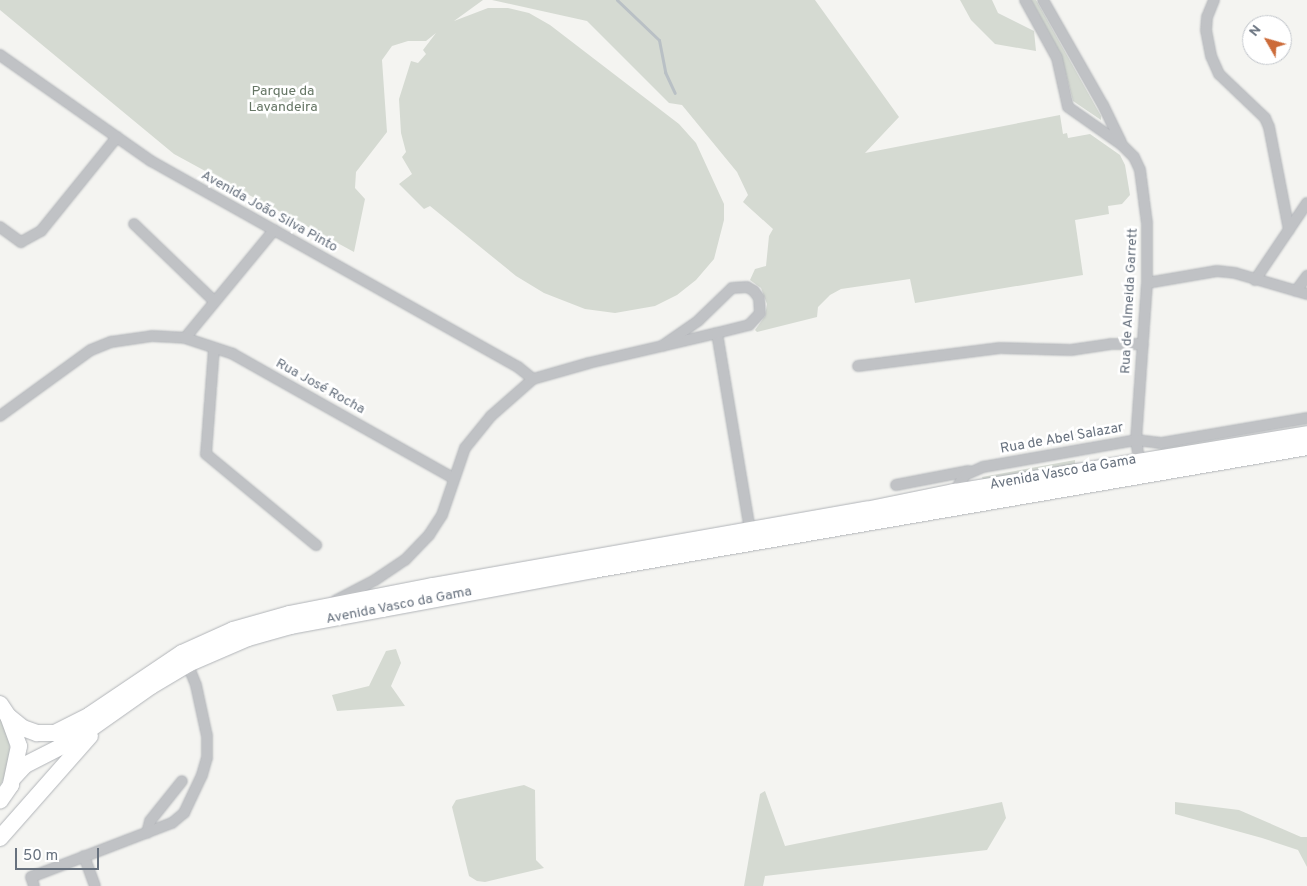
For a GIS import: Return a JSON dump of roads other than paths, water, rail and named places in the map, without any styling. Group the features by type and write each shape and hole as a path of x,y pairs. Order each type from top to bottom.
{"main road":[{"name":"Avenida Vasco da Gama","path":"13,778 25,765 76,739 151,686 185,658 248,638 316,621 821,524 1064,488 1142,466 1307,434"},
{"name":"Avenida Vasco da Gama","path":"4,710 23,728 37,733 55,733 90,715 185,658 248,626 325,606 750,530 821,524 954,492 1142,466 1307,447"},
{"path":"0,801 8,791 13,778 19,746 4,710"},
{"path":"0,838 80,746 113,713"}],"street":[{"name":"Rua de Almeida Garrett","path":"1025,0 1057,58 1068,107 1122,145 1134,157 1140,170 1148,224 1147,283 1136,440 1142,466"},
{"name":"Rua de Almeida Garrett","path":"1043,0 1103,105 1122,145"},
{"path":"1214,0 1207,17 1206,30 1211,56 1222,78 1265,118 1269,127 1289,230"},
{"name":"Avenida João Silva Pinto","path":"0,55 151,161 518,367 533,379"},
{"path":"0,227 21,242 41,231 117,138"},
{"path":"1255,280 1307,203"},
{"path":"134,224 215,302"},
{"path":"186,338 274,230"},
{"path":"1147,283 1217,271 1235,273 1307,294"},
{"path":"1296,291 1307,276"},
{"path":"325,606 375,580 404,560 429,535 442,515 453,478 465,448 491,416 533,379 589,363 662,346 717,333 748,325 755,321 761,305 754,291 739,286 732,288 698,321 662,346"},
{"path":"717,333 750,530"},
{"name":"Rua José Rocha","path":"0,416 91,350 110,342 152,336 186,338 233,354 453,478"},
{"path":"858,366 1000,348 1071,350 1111,344 1143,344"},
{"path":"214,348 206,454 316,545"},
{"name":"Rua de Abel Salazar","path":"896,485 1136,440 1162,443 1307,418"},
{"path":"954,492 970,471"},
{"path":"34,886 31,877 172,823 184,813 193,798 206,758 207,736 196,685 185,658"},
{"path":"147,833 150,821 182,781"},
{"path":"84,856 95,886"}],"waterway":[{"path":"617,0 659,40 665,72 675,93"}],"park label":[{"name":"Parque da Lavandeira","path":"283,100"}]}
